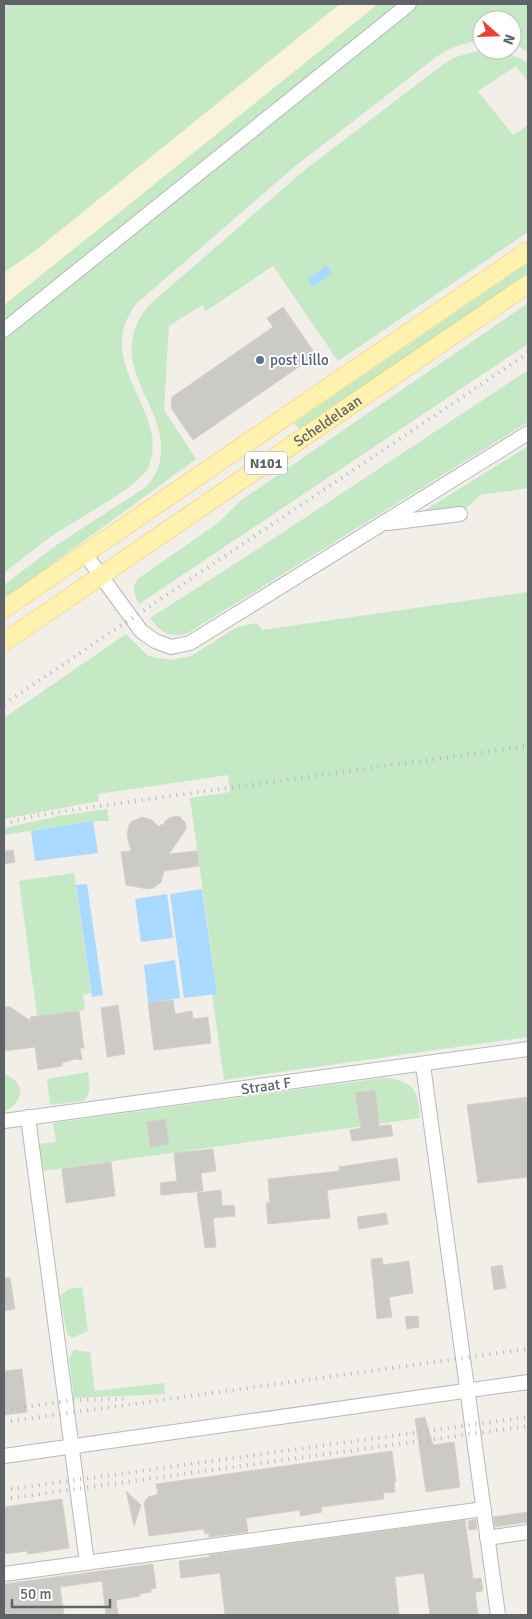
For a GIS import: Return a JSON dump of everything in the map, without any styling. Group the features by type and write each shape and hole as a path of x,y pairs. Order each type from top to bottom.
{"main road":[{"name":"Scheldelaan","path":"4,609 528,251"},
{"name":"Scheldelaan","path":"4,642 528,284"}],"street":[{"path":"4,330 409,4"},
{"path":"84,554 141,631 155,641 171,647 190,643 528,433"},
{"path":"383,524 460,514"},
{"name":"Straat F","path":"4,1121 528,1050"},
{"path":"423,1065 498,1615"},
{"path":"28,1117 87,1563"},
{"path":"4,1456 528,1382"},
{"path":"4,1574 484,1509"},
{"path":"487,1538 528,1532"}],"green space":[{"path":"9,4 340,4 35,251 4,273 4,8"},
{"path":"378,4 528,4 528,52 522,49 522,10 472,10 472,42 447,50 436,57 293,168 137,303 125,325 122,347 126,367 150,427 153,447 148,468 142,476 120,494 55,534 4,573 4,305"},
{"path":"472,53 472,60 522,60 528,63 528,82 516,66 478,91 513,135 528,125 528,232 338,361 273,266 206,311 202,305 169,326 164,410 196,459 7,597 4,592 4,585 58,544 146,487 157,471 161,449 158,428 135,370 132,350 135,329 148,306 306,169 445,63 456,57"},
{"path":"528,263 528,274 300,430 294,423"},
{"path":"528,303 528,344 139,604 134,588 139,578 218,523 240,501"},
{"path":"528,370 528,422 188,633 171,635 158,627 150,618 241,560"},
{"path":"528,446 528,488 480,495 466,508 419,514"},
{"path":"528,592 528,1037 224,1080 212,994 217,993 190,798 230,792 228,775 98,794 99,801 4,819 4,718 126,634 148,656 171,660 191,656 237,627 257,623 262,630"},
{"path":"107,809 109,821 93,821 4,835 4,828 59,816"},
{"path":"74,873 91,993 83,995 85,1010 37,1016 19,881"},
{"path":"88,1072 90,1088 88,1095 82,1101 50,1105 47,1079"},
{"path":"4,1074 17,1082 20,1092 16,1103 4,1112"},
{"path":"383,1078 398,1080 412,1088 418,1099 420,1118 43,1171 39,1144 56,1142 53,1123"},
{"path":"82,1287 88,1331 72,1338 67,1334 60,1296 69,1289"},
{"path":"74,1350 90,1352 95,1391 164,1383 165,1394 74,1398 69,1358"}],"sand":[{"path":"340,4 378,4 4,305 4,273 35,251"}],"water":[{"path":"326,265 332,273 313,287 308,279"},
{"path":"93,821 98,853 35,861 31,831"},
{"path":"87,884 103,995 92,997 76,885"},
{"path":"202,889 217,994 184,998 170,894"},
{"path":"167,894 173,938 141,942 135,899"},
{"path":"175,960 180,998 148,1003 144,965"}],"building":[{"path":"283,307 316,355 193,440 171,408 172,397 273,327 267,318"},
{"path":"176,816 185,822 186,829 169,854 197,851 199,866 164,871 161,882 153,888 148,889 126,885 121,852 131,851 127,835 129,825 132,821 142,817 152,820 159,827 161,824 164,826 164,822 169,818"},
{"path":"13,850 15,862 4,864 4,851"},
{"path":"173,1000 175,1014 192,1011 193,1019 208,1017 211,1043 154,1050 148,1003"},
{"path":"118,1005 125,1054 107,1057 101,1008"},
{"path":"4,1007 10,1007 31,1021 30,1017 79,1011 84,1048 80,1048 82,1060 75,1059 62,1063 62,1066 38,1070 35,1047 4,1051"},
{"path":"375,1090 379,1126 391,1125 393,1136 352,1141 350,1130 361,1128 355,1093"},
{"path":"528,1097 528,1177 478,1183 467,1105"},
{"path":"165,1119 169,1144 150,1147 147,1122"},
{"path":"213,1149 216,1171 201,1173 203,1191 161,1195 160,1183 177,1181 174,1153"},
{"path":"397,1158 400,1180 327,1190 330,1218 268,1224 266,1203 270,1203 268,1179 340,1171 339,1167"},
{"path":"111,1162 115,1196 66,1203 62,1169"},
{"path":"221,1190 222,1206 234,1205 235,1216 213,1218 216,1247 205,1248 197,1193"},
{"path":"386,1213 388,1224 359,1229 357,1217"},
{"path":"382,1258 383,1265 409,1261 413,1293 389,1297 392,1317 377,1319 371,1259"},
{"path":"502,1265 506,1288 494,1290 491,1267"},
{"path":"4,1278 10,1278 15,1309 4,1311"},
{"path":"418,1316 419,1327 407,1329 405,1317"},
{"path":"22,1369 27,1412 4,1415 4,1371"},
{"path":"425,1417 433,1445 454,1442 460,1487 426,1492 415,1419"},
{"path":"392,1451 396,1482 394,1482 395,1492 383,1493 384,1499 321,1507 322,1512 300,1516 300,1510 246,1518 248,1532 209,1537 209,1534 204,1533 204,1529 149,1536 144,1503 148,1497 158,1494 156,1484"},
{"path":"126,1491 141,1505 134,1526"},
{"path":"62,1499 69,1548 28,1554 27,1551 4,1554 4,1507"},
{"path":"528,1512 528,1522 495,1527 493,1517"},
{"path":"476,1519 477,1529 469,1530 468,1521"},
{"path":"465,1520 473,1579 481,1578 483,1591 475,1592 478,1615 430,1615 424,1573 395,1577 399,1615 225,1615 220,1573 181,1578 179,1561 209,1557 209,1555"},
{"path":"153,1564 156,1588 151,1589 151,1592 140,1594 140,1596 116,1600 118,1615 106,1615 102,1581 60,1587 64,1615 4,1615 4,1584"}],"railway":[{"path":"4,704 528,353"},
{"path":"4,824 34,816 78,809 528,746"},
{"path":"4,1422 528,1349"},
{"path":"4,1410 74,1400 127,1399"},
{"path":"4,1490 528,1417"},
{"path":"4,1499 528,1426"}],"place":[{"name":"post Lillo","path":"260,360"}]}
